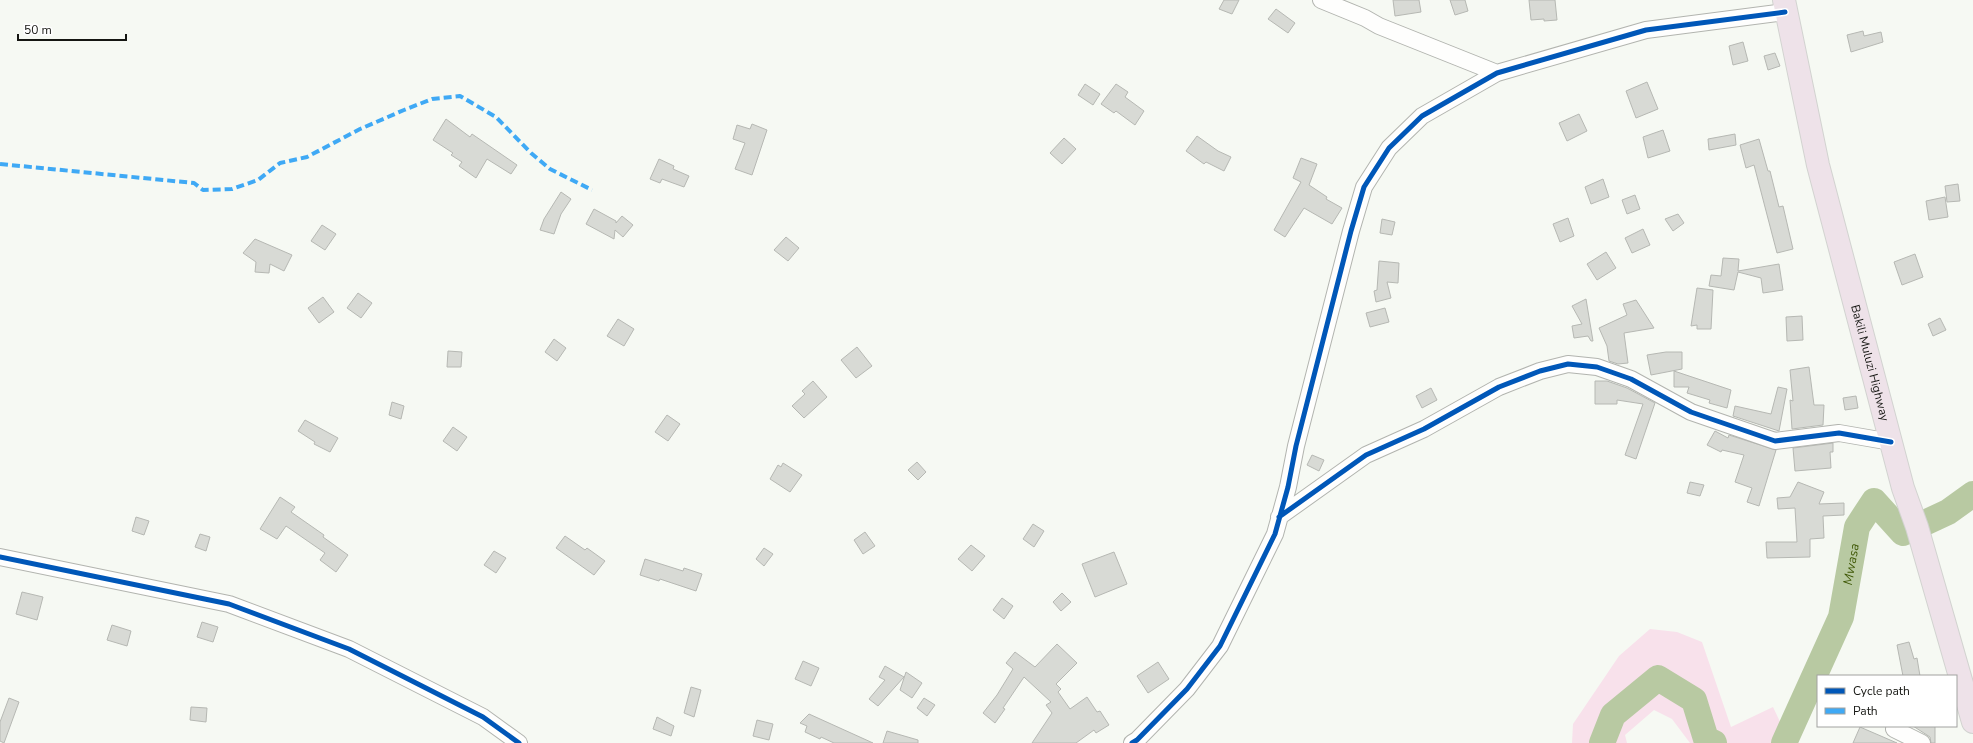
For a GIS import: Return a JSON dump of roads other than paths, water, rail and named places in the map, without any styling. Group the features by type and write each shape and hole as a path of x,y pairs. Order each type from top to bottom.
{"highway":[{"name":"Bakili Muluzi Highway","path":"1785,6 1818,165 1903,488 1916,527 1973,722"}],"street":[{"path":"1321,0 1365,18 1379,26 1497,73"},
{"path":"1352,0 1365,18"},
{"path":"1132,743 1137,740 1187,689 1220,646 1274,534 1280,517 1351,231 1364,187 1389,148 1422,116 1497,73 1646,30 1785,6"},
{"path":"1280,517 1366,455 1424,429 1499,387 1540,371 1568,364 1597,367 1631,380 1691,412 1775,441 1839,434 1892,442"},
{"path":"0,557 229,604 349,649 483,717 519,743"},
{"path":"1894,729 1922,743"}],"waterway":[{"name":"Mwasa","path":"1784,743 1841,617 1857,527 1874,501 1903,533 1948,512 1973,494"},
{"name":"Mwasa","path":"1602,743 1613,715 1658,678 1694,700 1706,739 1714,743"}]}
